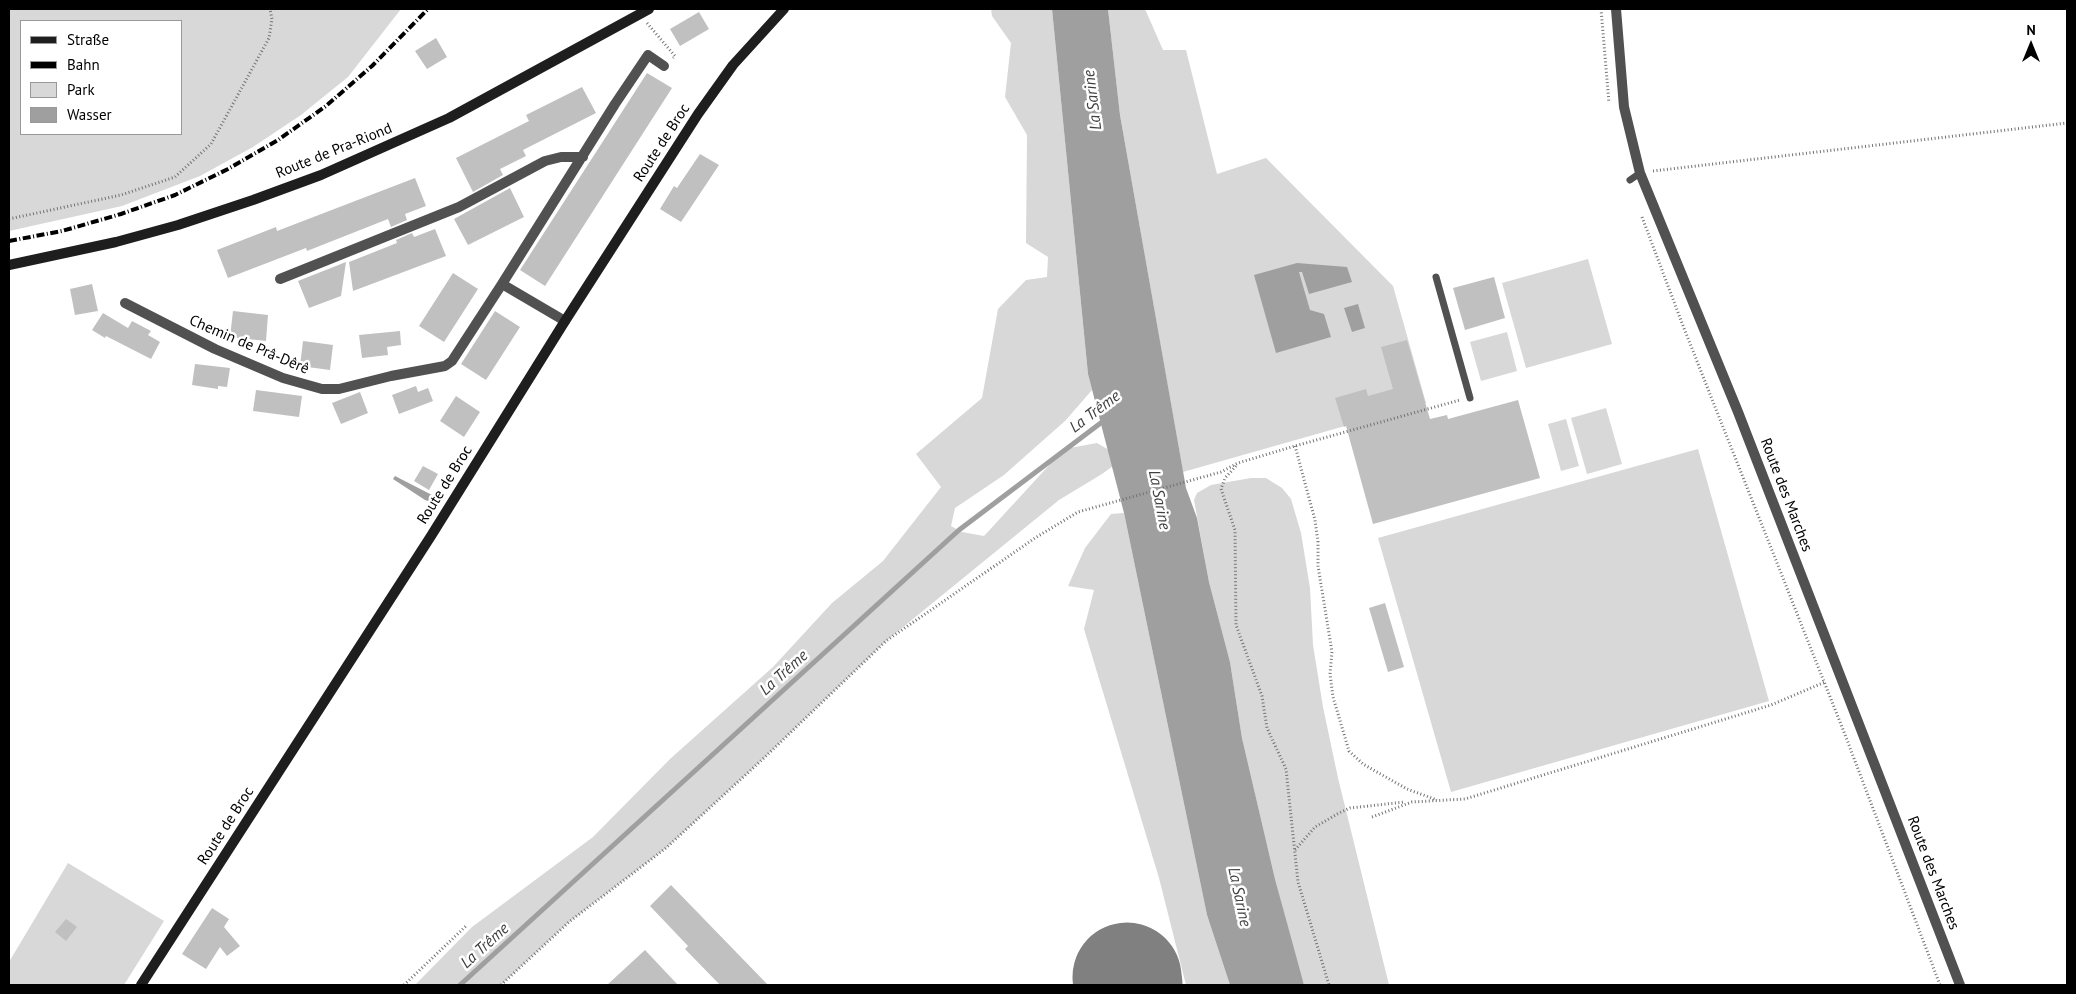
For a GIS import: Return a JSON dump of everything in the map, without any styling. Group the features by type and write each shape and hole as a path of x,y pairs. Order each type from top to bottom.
{"main road":[{"name":"Route de Pra-Riond","path":"9,265 116,242 178,225 320,175 449,118 649,9"},
{"name":"Route de Broc","path":"142,985 431,536 642,200 720,84 756,38 784,9"}],"street":[{"name":"Route des Marches","path":"1616,9 1624,107 1640,173 1738,412 1960,985"},
{"name":"Chemin de Prâ-Dêrê","path":"125,303 224,353 304,386 331,389 410,372 437,369 448,365 648,55 664,66"},
{"path":"280,279 460,207 545,160 583,156"},
{"path":"502,284 565,321"}],"lane":[{"path":"1630,180 1640,173"},
{"path":"1436,277 1470,398"}],"path":[{"path":"9,219 121,195 175,177 211,144 269,38 272,19 270,9"},
{"path":"647,22 675,56 664,66"},
{"path":"1640,173 2067,123"},
{"path":"1642,214 1685,331 1824,682 1940,985"},
{"path":"501,985 569,922 666,848 764,758 886,641 1014,552 1078,512 1216,473 1238,463 1295,446 1470,398"},
{"path":"1295,446 1315,520 1318,542 1318,566 1332,652 1330,674 1333,697 1349,751 1363,764 1399,785 1440,801"},
{"path":"1238,463 1225,478 1221,489 1235,530 1236,625 1262,696 1267,728 1286,770 1298,882 1329,985"},
{"path":"1295,851 1315,828 1350,808 1465,799 1771,705 1840,676"},
{"path":"1372,817 1412,802"},
{"path":"404,985 466,926"}],"green space":[{"path":"9,9 401,9 348,77 301,115 253,147 200,176 122,206 9,231"},
{"path":"991,9 1052,9 1088,374 1092,390 1065,421 1004,475 955,508 951,526 962,532 984,536 1064,449 1097,443 1109,450 1113,466 1059,500 886,641 764,758 666,848 569,922 501,985 415,985 472,927 593,837 670,759 773,667 832,603 883,561 941,487 916,454 982,398 998,309 1026,280 1047,277 1048,257 1026,243 1027,135 1005,97 1011,43 992,16"},
{"path":"1108,9 1145,9 1163,50 1186,50 1217,174 1266,158 1393,286 1426,403 1183,472 1120,115"},
{"path":"1588,259 1612,344 1526,368 1502,283"},
{"path":"1507,332 1517,371 1481,381 1470,342"},
{"path":"1606,408 1622,464 1587,474 1571,418"},
{"path":"1566,419 1579,466 1561,471 1548,424"},
{"path":"1698,449 1769,701 1451,792 1378,538"},
{"path":"1251,478 1266,478 1282,488 1291,499 1301,533 1310,588 1313,645 1323,707 1338,778 1389,985 1304,985 1297,962 1275,879 1242,738 1230,662 1209,582 1194,500 1197,493 1211,485"},
{"path":"1124,513 1207,915 1230,985 1186,985 1159,878 1084,629 1094,590 1068,586 1085,548 1111,514"},
{"path":"68,863 164,921 124,985 9,985 9,962"}],"water":[{"name":"La Sarine","path":"1052,9 1108,9 1120,115 1186,488 1197,518 1209,582 1230,662 1242,738 1275,879 1304,985 1230,985 1207,915 1124,513 1088,374"},
{"path":"1297,263 1347,267 1352,282 1309,294 1302,272 1299,272 1310,310 1324,314 1331,337 1276,353 1254,275"},
{"path":"1358,304 1365,328 1352,332 1344,308"},
{"path":"395,476 432,495 436,498 434,503 425,500 393,479"}],"building":[{"path":"699,12 709,29 680,46 670,29"},
{"path":"436,38 447,57 427,69 415,51"},
{"path":"647,73 672,88 545,286 520,270"},
{"path":"582,87 596,113 523,150 526,156 500,169 503,175 473,192 456,158 529,121 526,115"},
{"path":"700,154 719,165 681,222 660,209 674,186 677,188"},
{"path":"415,178 426,206 405,214 407,220 391,227 388,219 307,251 306,248 228,278 217,250 276,227 277,231"},
{"path":"510,188 524,217 468,245 454,219"},
{"path":"435,229 446,256 353,291 349,262 397,243 396,240 412,233 414,237"},
{"path":"346,262 341,296 309,308 298,281"},
{"path":"453,273 478,289 444,342 419,326"},
{"path":"1494,277 1505,318 1465,330 1453,288"},
{"path":"92,284 98,311 75,315 70,289"},
{"path":"233,311 268,315 266,341 230,337"},
{"path":"495,311 520,327 486,380 461,364"},
{"path":"103,313 128,328 132,321 151,331 148,335 160,342 151,359 92,330"},
{"path":"400,331 401,345 387,347 388,355 362,358 359,335"},
{"path":"1407,340 1430,419 1447,415 1448,419 1518,400 1540,478 1373,524 1346,426 1344,427 1335,398 1366,389 1368,396 1393,389 1381,347"},
{"path":"303,341 333,345 330,370 300,366"},
{"path":"195,364 230,368 227,387 218,386 218,389 192,385"},
{"path":"416,386 418,392 428,388 433,401 399,414 392,395"},
{"path":"256,390 302,396 299,417 253,411"},
{"path":"360,392 368,413 341,424 332,403"},
{"path":"456,396 480,412 464,437 440,421"},
{"path":"423,466 438,474 429,490 414,481"},
{"path":"1385,603 1404,667 1388,672 1369,608"},
{"path":"671,885 768,985 720,985 685,949 688,946 650,906"},
{"path":"212,908 229,919 224,927 240,946 227,956 220,947 206,969 182,954"},
{"path":"66,919 77,927 66,941 55,932"},
{"path":"645,950 678,985 607,985"}],"waterway":[{"name":"La Trême","path":"460,985 959,530 1106,419"}],"runway":[{"path":"1127,977 1128,985"}],"railway":[{"path":"9,241 62,231 121,214 175,195 228,169 278,140 326,106 372,66 428,9"}]}
